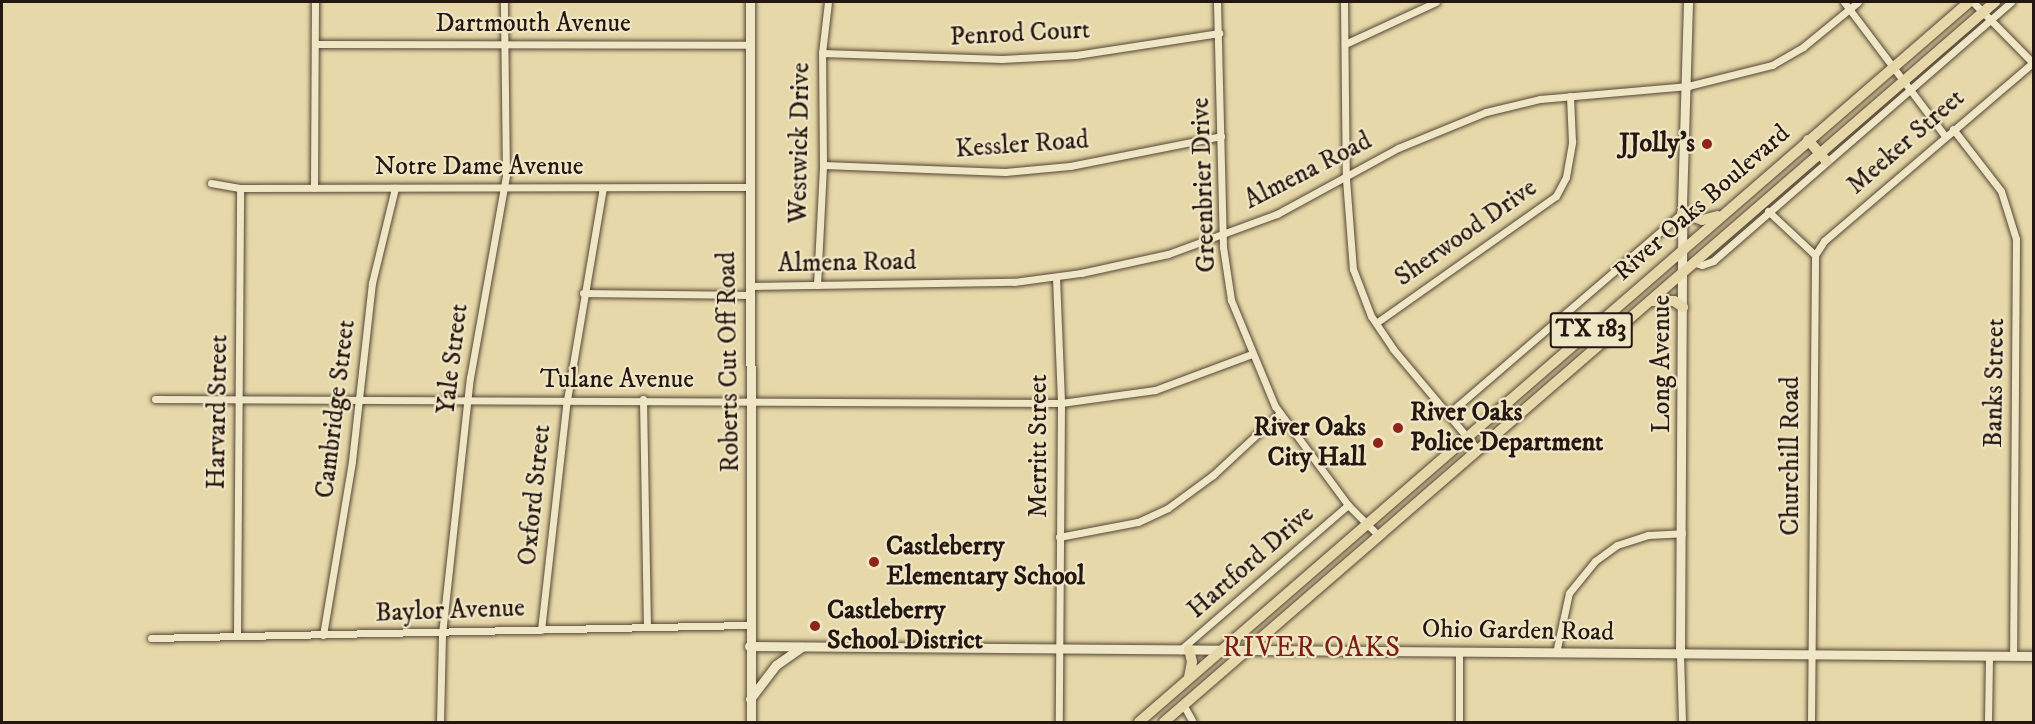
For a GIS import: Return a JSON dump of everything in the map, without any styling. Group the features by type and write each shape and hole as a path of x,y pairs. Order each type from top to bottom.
{"main road":[{"name":"River Oaks Boulevard","path":"1138,723 1466,436 1971,2"},
{"name":"River Oaks Boulevard","path":"1164,723 1682,274 1823,157 1986,16 1995,2"},
{"path":"1808,140 1823,157"},
{"path":"1682,213 1702,220 1724,214"},
{"path":"1651,301 1674,301 1683,307"},
{"path":"1268,633 1258,627 1299,590 1298,582"},
{"path":"1185,650 1192,662 1189,677"},
{"path":"1181,708 1178,702 1211,673 1209,660"}],"street":[{"path":"314,188 315,2"},
{"name":"Yale Street","path":"440,723 442,634 469,399 483,294 504,188 504,2"},
{"name":"Roberts Cut Off Road","path":"750,2 747,187 751,402 749,626 751,723"},
{"name":"Westwick Drive","path":"817,285 823,165 822,53 828,2"},
{"name":"Greenbrier Drive","path":"1217,2 1222,235 1231,300 1252,354 1280,413 1348,506 1379,537"},
{"path":"1344,2 1346,179 1353,269 1376,322 1421,386 1479,450"},
{"path":"1345,44 1436,2"},
{"name":"Long Avenue","path":"1680,654 1683,307 1681,251 1688,86 1688,2"},
{"path":"1844,2 1895,65 1945,136"},
{"name":"Almena Road","path":"583,293 749,290 817,285 1014,282 1056,277 1168,254 1277,214 1346,179 1398,148 1486,112 1570,96 1688,86 1772,65 1803,47 1858,2"},
{"path":"1971,2 2032,65"},
{"name":"River Oaks Boulevard","path":"1986,16 2011,2"},
{"name":"Penrod Court","path":"822,53 1002,59 1076,55 1219,33"},
{"name":"Dartmouth Avenue","path":"315,44 750,45"},
{"name":"Meeker Street","path":"1815,255 1824,241 1953,129 2032,65"},
{"name":"Sherwood Drive","path":"1376,322 1556,196 1566,177 1572,142 1570,96"},
{"name":"Banks Street","path":"1953,129 2001,191 2016,239 2013,655"},
{"name":"Kessler Road","path":"823,165 1005,172 1070,166 1221,136"},
{"name":"River Oaks Boulevard","path":"1695,263 1702,265 1713,261 1823,157"},
{"name":"Notre Dame Avenue","path":"211,183 240,188 747,187"},
{"name":"Harvard Street","path":"237,636 240,188"},
{"name":"Cambridge Street","path":"323,636 359,400 372,282 395,188"},
{"name":"Oxford Street","path":"541,630 567,400 583,293 603,188"},
{"path":"1768,211 1815,255"},
{"path":"1447,415 1682,213"},
{"name":"Churchill Road","path":"1811,723 1815,255"},
{"name":"Merritt Street","path":"1056,277 1061,403 1059,723"},
{"name":"Tulane Avenue","path":"155,399 643,399 751,402 1061,403 1155,390 1252,354"},
{"path":"643,399 646,627"},
{"path":"1059,537 1138,522 1168,508 1213,475 1280,413"},
{"name":"Hartford Drive","path":"1185,650 1348,506"},
{"path":"1556,653 1569,593 1595,561 1617,545 1648,535 1682,533"},
{"name":"Baylor Avenue","path":"151,638 442,634 749,626"},
{"name":"Ohio Garden Road","path":"749,646 2034,656"},
{"path":"750,699 776,665 802,647"},
{"path":"1459,652 1459,723"},
{"path":"1680,654 1682,723"},
{"path":"1988,723 1989,655"},
{"path":"1181,708 1193,723"}],"place":[{"name":"JJolly's","path":"1707,144"},
{"name":"River Oaks Police Department","path":"1398,428"},
{"name":"River Oaks City Hall","path":"1378,443"},
{"name":"Castleberry Elementary School","path":"874,562"},
{"name":"Castleberry School District","path":"815,626"}],"district":[{"name":"RIVER OAKS","path":"1312,648"}]}
